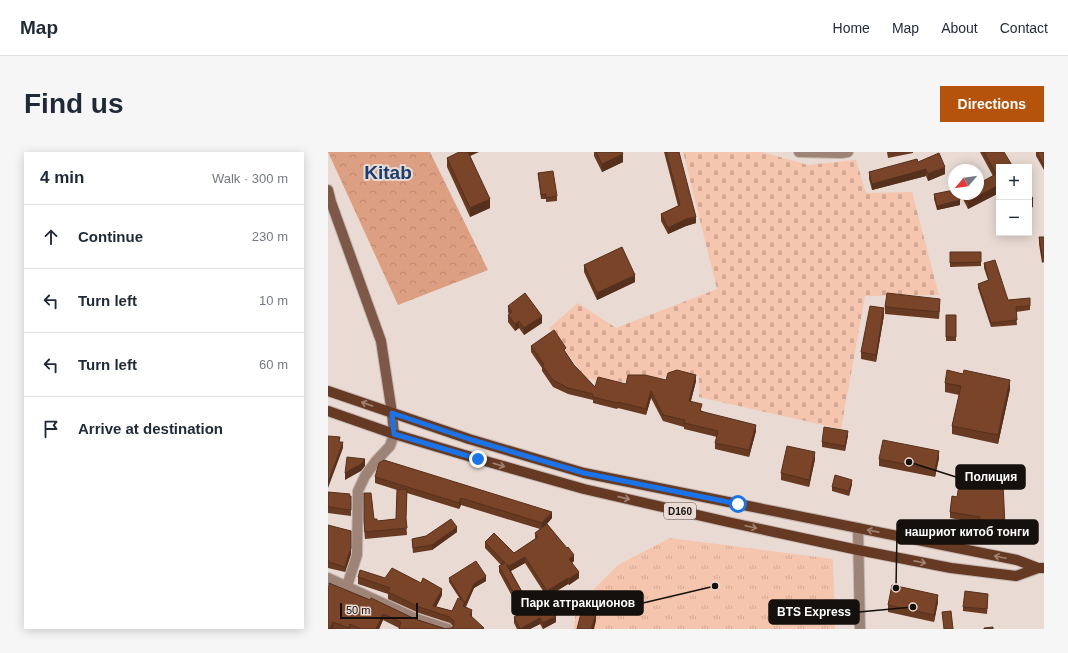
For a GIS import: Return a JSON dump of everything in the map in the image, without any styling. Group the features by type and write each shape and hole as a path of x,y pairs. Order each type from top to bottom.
{"main road":[{"path":"328,190 381,341 394,434"},
{"name":"D160","path":"328,391 469,439 584,473 1017,560 1041,568"},
{"name":"D160","path":"328,412 394,434 584,489 858,550 950,568 1016,576 1041,568"}],"street":[{"path":"799,152 848,152"},
{"path":"347,586 357,555 358,491 365,476 390,446 394,434"},
{"path":"858,528 860,629"},
{"path":"328,578 417,620 448,629"}],"green space":[{"path":"328,152 430,152 488,270 398,305"},
{"path":"683,152 762,152 808,165 856,160 866,193 912,192 939,295 865,296 841,429 699,397 699,375 675,375 649,380 629,380 609,384 585,377 549,328 578,303 616,328 717,289"},
{"path":"670,538 833,559 835,629 574,629 576,607 618,565"}],"building":[{"path":"459,152 468,152 490,199 470,208 447,158"},
{"path":"596,152 622,152 623,154 602,164"},
{"path":"666,152 679,152 696,217 686,219 668,228 661,214 680,205"},
{"path":"984,152 1004,152 1011,164 996,164 996,174"},
{"path":"1037,152 1044,152 1044,166"},
{"path":"939,153 945,167 928,174 926,169 872,184 869,172 917,159 918,162"},
{"path":"553,171 557,196 546,198 546,194 541,195 538,173"},
{"path":"996,174 996,187 984,193 984,181"},
{"path":"948,191 948,200 960,200 937,206 934,194"},
{"path":"1039,237 1044,237 1044,256 1042,256"},
{"path":"622,247 635,275 597,293 584,265"},
{"path":"950,252 981,252 981,262 950,263"},
{"path":"995,260 1008,300 1030,298 1030,306 1016,307 1017,320 991,323 978,284 989,280 984,263"},
{"path":"525,293 542,316 524,328 519,321 515,324 508,315 512,312 508,306"},
{"path":"887,293 940,299 939,312 885,307"},
{"path":"870,306 884,308 876,355 861,352"},
{"path":"946,315 956,315 956,337 946,337"},
{"path":"554,330 566,348 564,350 574,365 595,387 598,377 626,384 628,375 645,375 666,380 668,373 677,370 696,375 689,401 702,404 700,411 756,425 749,450 715,443 718,431 684,423 685,420 663,415 651,391 646,409 593,397 593,394 568,388 553,380 531,346"},
{"path":"947,370 963,374 964,370 1010,380 998,435 952,426 961,386 945,383"},
{"path":"824,427 848,431 845,446 822,442"},
{"path":"328,436 340,437 339,442 343,442 328,482"},
{"path":"883,440 939,451 935,470 879,459"},
{"path":"787,446 815,452 809,480 781,473"},
{"path":"347,457 365,459 361,464 345,473"},
{"path":"384,460 552,512 542,523 461,498 459,503 375,477 379,463"},
{"path":"835,475 852,480 849,491 832,487"},
{"path":"960,479 985,483 986,481 1003,483 1005,526 979,521 980,517 950,512 952,496 957,497"},
{"path":"407,489 407,528 365,532 364,493 371,493 374,519 377,519 377,521 396,519 397,490"},
{"path":"328,492 350,494 351,510 328,507"},
{"path":"451,519 457,527 432,545 413,548 412,539 426,536"},
{"path":"547,524 574,555 569,559 579,572 547,591 525,557 509,566 506,564 530,606 546,598 556,616 543,623 540,618 520,629 514,617 524,612 499,566 505,563 485,542 494,533 514,553 538,537 535,533"},
{"path":"328,525 351,531 351,548 345,567 328,562"},
{"path":"476,561 486,576 474,584 465,604 449,578"},
{"path":"392,568 421,583 423,578 442,589 433,606 452,611 458,598 465,602 463,606 472,610 470,615 484,628 446,629 452,628 454,625 454,621 450,617 419,607 388,592 390,588 358,577 360,570 385,578"},
{"path":"329,583 370,600 371,598 415,619 446,629 399,629 401,622 383,614 376,629 361,629 350,624 349,628 333,622 330,629 328,629"},
{"path":"892,585 938,595 934,615 888,605"},
{"path":"965,591 988,594 987,609 963,607"},
{"path":"582,609 596,613 591,629 577,629"},
{"path":"951,611 953,629 944,629 942,612"},
{"path":"993,627 993,629 984,629 984,628"}],"place":[{"name":"Полиция","path":"909,462"},
{"name":"Парк аттракционов","path":"715,586"},
{"name":"нашриот китоб тонги","path":"896,588"},
{"name":"BTS Express","path":"913,607"}],"district":[{"name":"Kitab","path":"388,172"}],"route":[{"path":"478,459 394,434 392,413 469,439 584,473 738,504"}]}
